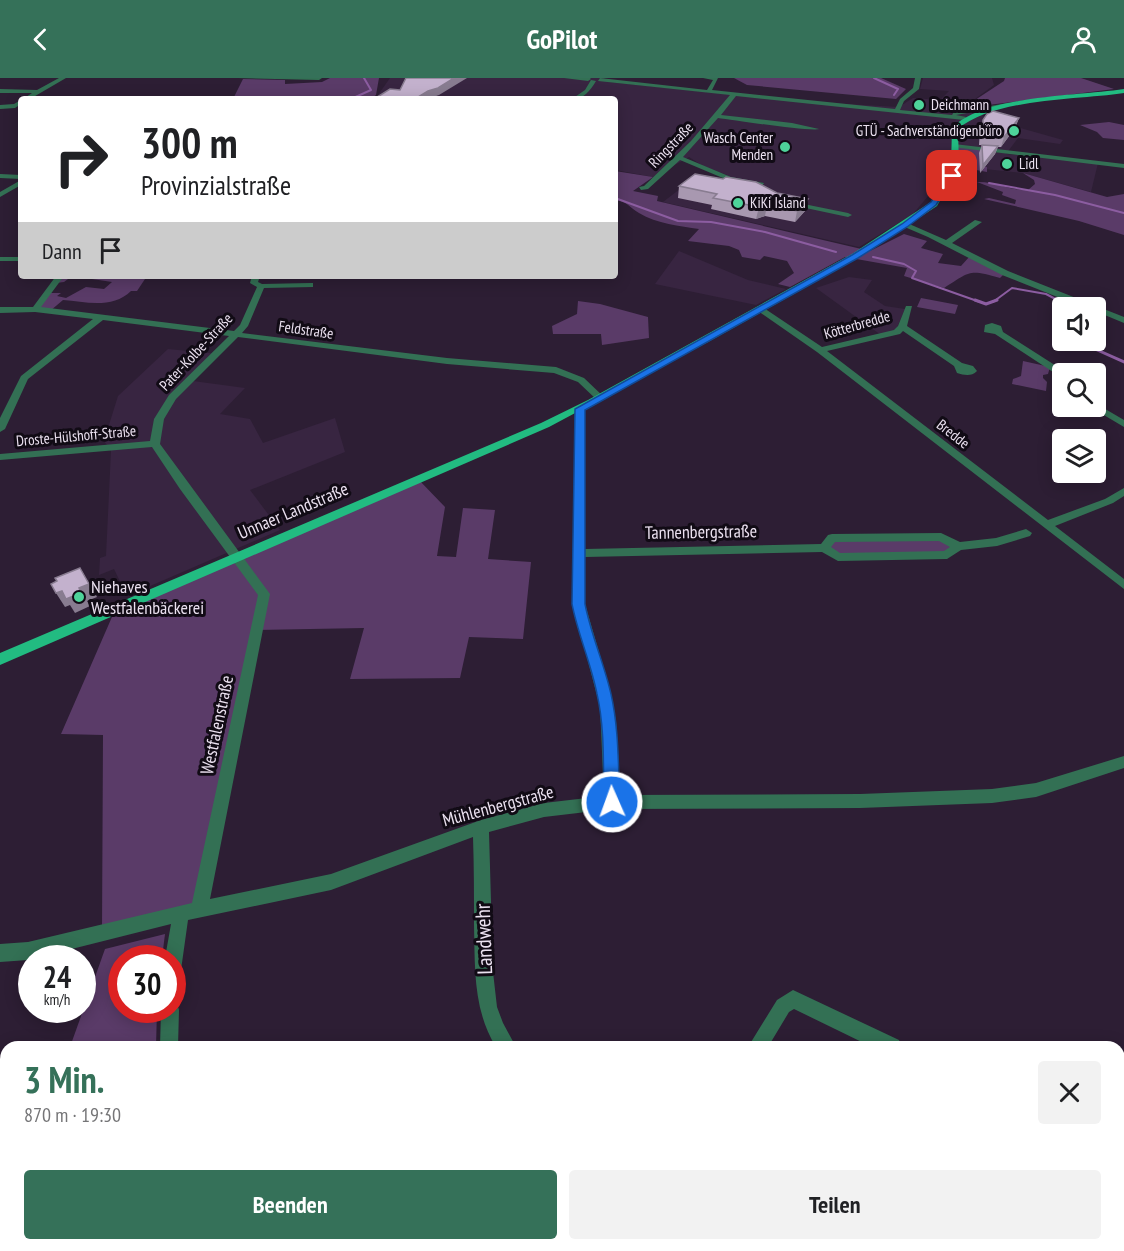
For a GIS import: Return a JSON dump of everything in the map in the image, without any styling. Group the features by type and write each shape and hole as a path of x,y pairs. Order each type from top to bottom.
{"main road":[{"path":"964,118 981,111 1008,105 1124,92"},
{"name":"Unnaer Landstraße","path":"0,659 580,409 761,309 855,256 933,204 947,184 955,166 955,128 964,118"}],"street":[{"path":"31,96 63,78"},
{"path":"241,78 319,78"},
{"path":"567,78 709,90 964,118"},
{"path":"706,78 716,79 709,90"},
{"path":"897,110 902,100 916,89 918,78"},
{"path":"580,96 587,91 594,79"},
{"path":"654,85 660,79"},
{"path":"0,91 38,92"},
{"name":"Ringstraße","path":"642,189 681,158 685,149 718,116 735,93"},
{"path":"0,108 18,105"},
{"path":"931,113 957,113 1008,105"},
{"name":"Ringstraße","path":"718,116 792,125"},
{"path":"954,146 1124,166"},
{"path":"681,158 767,194"},
{"path":"0,176 18,177"},
{"path":"732,179 762,184 751,188"},
{"path":"2,194 18,184"},
{"path":"2,194 17,194"},
{"path":"777,199 848,215"},
{"path":"947,243 978,222"},
{"path":"904,225 947,243 1005,273 1066,297"},
{"path":"0,259 18,259"},
{"path":"35,309 58,279"},
{"path":"255,279 254,283 261,286 310,285"},
{"name":"Pater-Kolbe-Straße","path":"155,444 159,419 172,397 244,326 261,286"},
{"name":"Kötterbredde","path":"820,350 892,334 902,327 909,308"},
{"name":"Feldstraße","path":"0,310 35,309 447,362 556,370 581,380 600,398"},
{"name":"Bredde","path":"761,309 820,350 1124,585"},
{"path":"1106,313 1124,320"},
{"path":"0,429 24,378 100,318"},
{"name":"Kötterbredde","path":"902,327 960,366"},
{"path":"997,332 1052,367"},
{"path":"0,396 14,398"},
{"path":"580,409 579,604 584,633 604,692 609,718 612,802"},
{"path":"1106,413 1124,424"},
{"path":"155,444 184,488 237,556"},
{"name":"Droste-Hülshoff-Straße","path":"0,457 155,444"},
{"path":"1046,525 1108,501 1124,491"},
{"name":"Tannenbergstraße","path":"580,553 824,548 838,557 947,555 958,546 997,542 1026,533"},
{"name":"Tannenbergstraße","path":"824,548 832,538 941,537 958,546"},
{"name":"Westfalenstraße","path":"199,909 264,594 237,556"},
{"name":"Mühlenbergstraße","path":"0,953 28,951 181,913 331,882 482,827 544,810 612,802 870,801 992,796 1036,790 1124,762"},
{"name":"Landwehr","path":"482,827 484,972 488,1007 495,1028 503,1041"},
{"path":"176,945 181,913"},
{"path":"761,1041 783,1006 793,999 880,1041"},
{"path":"169,1041 170,1023"}],"shaded area":[{"path":"330,78 379,78 375,96 234,96 243,79 285,80 285,84 322,82"},
{"path":"390,78 604,78 609,82 793,101 899,107 913,98 940,100 949,91 920,89 923,78 992,78 994,85 971,102 985,118 1063,140 1060,144 1018,138 1006,154 1098,163 1091,192 1023,173 946,165 935,188 912,215 859,247 663,202 689,182 715,187 727,175 703,166 689,157 653,177 618,171 618,96 378,95"},
{"path":"734,78 881,78 906,89 896,99 747,85"},
{"path":"1005,78 1081,78 1114,89 980,106 972,102 1004,81"},
{"path":"1109,122 1124,125 1124,140 1103,138 1097,132 1080,125"},
{"path":"954,146 980,149 980,166 987,167 987,172 955,166"},
{"path":"618,171 653,177 633,191 658,196 657,201 870,251 904,234 927,241 921,248 943,254 938,263 961,266 970,256 1005,273 1000,278 982,273 970,273 944,288 904,276 907,268 845,257 790,287 778,284 794,273 787,261 764,256 760,260 742,257 739,250 729,246 688,241 699,229 653,220 619,201"},
{"path":"1023,173 1107,197 1124,194 1124,235 1079,221 984,199 1015,204 1016,200 1002,195 1003,192 977,182 1028,190 1035,184 1034,180"},
{"path":"679,251 748,280 786,289 756,305 655,284"},
{"path":"849,277 872,280 864,292 885,306 905,309 896,330 881,335 816,288"},
{"path":"58,279 68,279 64,282 56,283"},
{"path":"92,279 145,279 137,291 131,291 116,300 90,303 63,300 50,311 35,309 49,293 61,293 57,296 66,298 86,287 104,289 112,282"},
{"path":"921,298 958,305 955,314 917,307"},
{"path":"578,301 600,304 648,317 649,338 602,345 601,334 553,334 552,326 577,314"},
{"path":"168,349 219,354 193,381 245,388 220,414 250,419 263,443 335,418 345,452 250,490 280,530 127,596 114,569 99,575 100,558 106,556 111,451 104,441 118,396"},
{"path":"1023,361 1050,367 1048,374 1043,375 1047,382 1046,391 1012,384 1013,379 1021,376"},
{"path":"418,479 445,507 437,556 456,557 463,508 495,510 488,559 531,562 523,639 469,637 460,678 350,679 364,628 257,630 199,909 102,933 103,735 61,734 115,610"},
{"path":"940,539 955,546 945,554 839,555 828,548 834,540"},
{"path":"165,934 164,945 121,945"},
{"path":"108,948 108,1023 157,1023 156,1041 72,1041 79,1023 96,1023 96,974 105,949"}],"building":[{"path":"406,78 454,78 420,96 379,96 390,89 400,90"},
{"path":"993,111 1019,118 1004,137 983,134 983,120"},
{"path":"982,145 998,146 983,165"},
{"path":"695,174 756,182 777,193 808,199 797,211 767,205 759,207 713,198 717,194 679,186"},
{"path":"80,568 89,584 79,588 81,593 66,599 62,591 56,593 51,584 57,581 55,578"}],"waterway":[{"path":"358,96 371,90 364,78"},
{"path":"874,78 898,89 894,95"},
{"path":"989,183 1055,195 1124,213"},
{"path":"618,199 678,221 711,222 765,232 836,252"},
{"path":"873,257 904,264 916,271 912,278 980,302"},
{"path":"994,301 1012,288 1052,297"},
{"path":"975,300 986,304 994,301"},
{"path":"1099,351 1124,362"}],"place":[{"name":"Deichmann","path":"919,105"},
{"name":"GTÜ - Sachverständigenbüro","path":"1014,131"},
{"name":"Wasch Center Menden","path":"785,147"},
{"name":"Lidl","path":"1007,164"},
{"name":"KiKi Island","path":"738,203"},
{"name":"Niehaves Westfalenbäckerei","path":"79,597"}],"route":[{"path":"612,802 609,718 604,692 584,633 579,604 580,409 855,256 933,204 952,176"}]}
